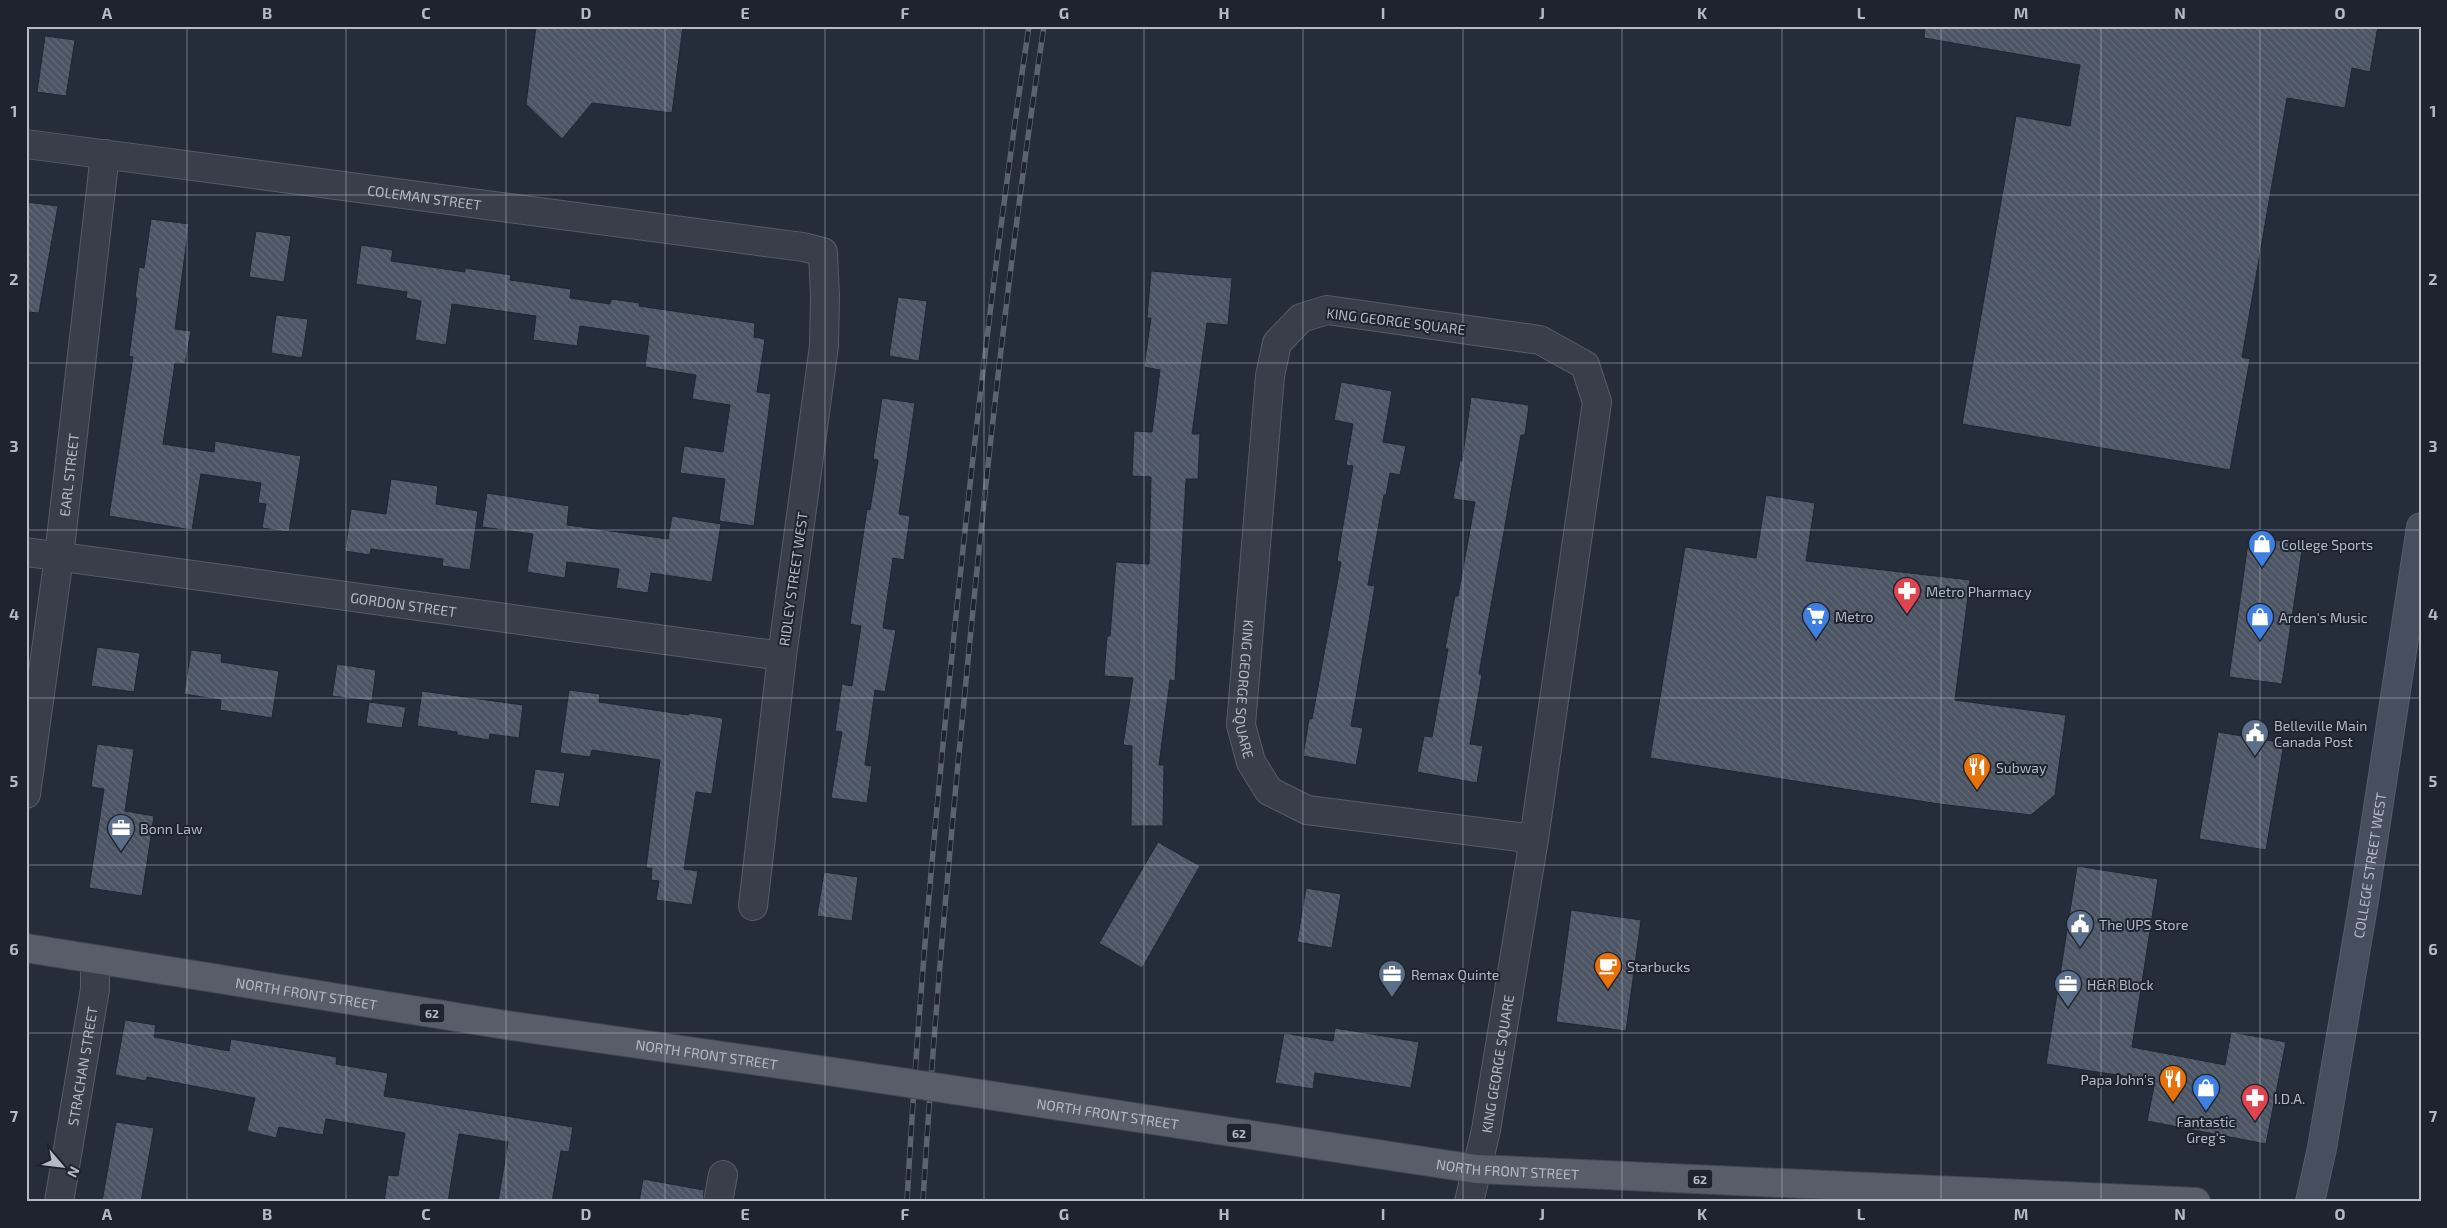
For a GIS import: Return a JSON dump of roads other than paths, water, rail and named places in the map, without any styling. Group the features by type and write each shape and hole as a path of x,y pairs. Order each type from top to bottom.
{"main road":[{"name":"COLLEGE STREET WEST","path":"2310,1202 2322,1148 2364,900 2421,527"},
{"name":"NORTH FRONT STREET","path":"26,948 506,1025 841,1073 1476,1169 2196,1202"}],"street":[{"name":"COLEMAN STREET","path":"26,144 670,228 803,247 823,252"},
{"name":"EARL STREET","path":"26,794 59,557 105,154"},
{"name":"RIDLEY STREET WEST","path":"753,906 782,656 824,346 823,252"},
{"name":"KING GEORGE SQUARE","path":"1469,1202 1486,1130 1534,840 1597,402 1585,365 1540,340 1326,310 1300,318 1277,343 1270,376 1241,724 1252,762 1269,791 1308,810 1534,840"},
{"name":"GORDON STREET","path":"26,552 782,656"},
{"name":"STRACHAN STREET","path":"60,1202 95,989 95,960"},
{"path":"718,1202 723,1175"}],"railway":[{"path":"907,1202 927,923 961,567 997,258 1029,26"},
{"path":"923,1202 942,941 982,517 1010,271 1044,26"}],"place":[{"name":"College Sports","path":"2262,568"},
{"name":"Metro Pharmacy","path":"1907,615"},
{"name":"Metro","path":"1816,640"},
{"name":"Arden's Music","path":"2260,641"},
{"name":"Belleville Main Canada Post","path":"2255,757"},
{"name":"Subway","path":"1977,791"},
{"name":"Bonn Law","path":"121,852"},
{"name":"The UPS Store","path":"2080,948"},
{"name":"Starbucks","path":"1608,990"},
{"name":"Remax Quinte","path":"1392,998"},
{"name":"H&R Block","path":"2068,1008"},
{"name":"Papa John's","path":"2173,1103"},
{"name":"Fantastic Greg's","path":"2206,1112"},
{"name":"I.D.A.","path":"2255,1122"}]}
